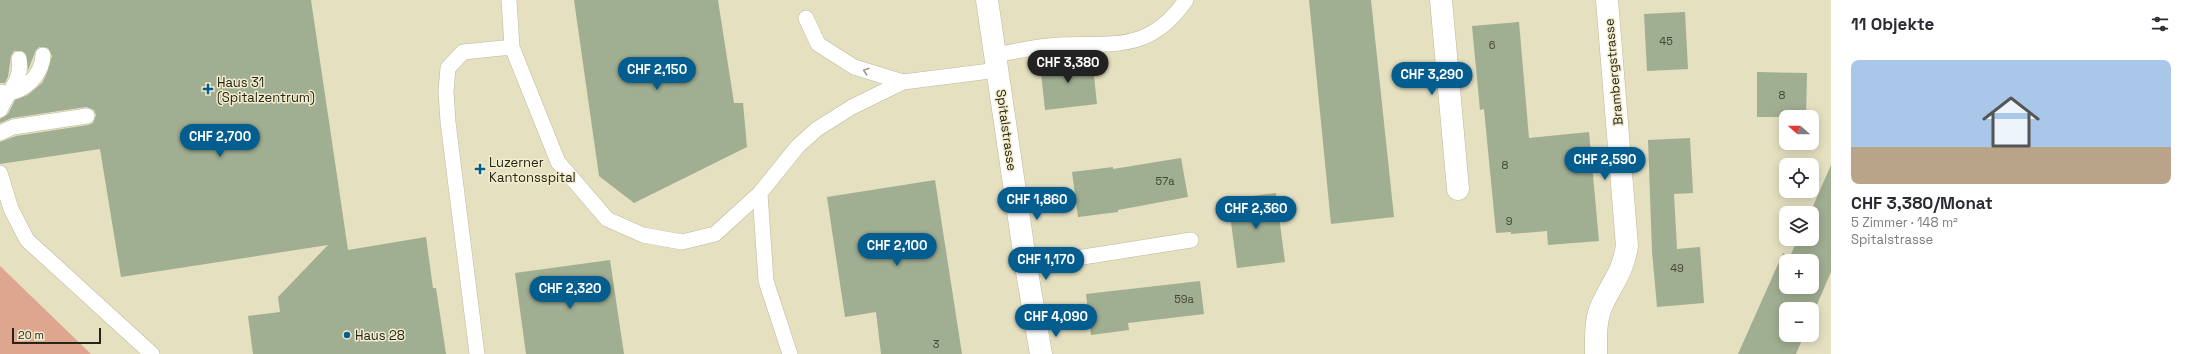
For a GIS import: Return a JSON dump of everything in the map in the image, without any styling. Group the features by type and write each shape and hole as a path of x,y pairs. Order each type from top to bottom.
{"street":[{"name":"Spitalstrasse","path":"987,0 994,63 1041,354"},
{"path":"1440,0 1458,189"},
{"name":"Brambergstrasse","path":"1596,354 1597,328 1601,306 1624,264 1627,246 1607,0"}],"lane":[{"path":"509,0 512,47 558,162 607,219 643,235 682,242 715,234 760,193 798,146 817,129 852,107 903,82 994,63 1058,45 1111,45 1143,39 1156,32 1176,15 1186,0"},
{"path":"806,18 818,44 854,67 903,82"},
{"path":"476,354 448,122 446,91 448,68 463,52 512,47"},
{"path":"0,110 6,91 32,57 43,66 29,84 6,91"},
{"path":"0,133 13,127 87,116"},
{"path":"0,173 11,209 27,240 152,354"},
{"path":"760,193 766,281 790,354"},
{"path":"1026,266 1191,240"}],"shaded area":[{"path":"0,266 91,354 0,354"}],"building":[{"name":"Haus 31 (Spitalzentrum)","path":"0,0 311,0 348,250 426,237 433,288 436,288 446,354 253,354 248,316 280,312 278,297 328,245 121,277 100,149 0,164 0,142 16,136 88,125 93,123 96,115 94,110 86,107 12,118 0,123 0,119 8,114 15,100 28,95 42,83 47,73 52,56 48,48 39,47 36,50 28,70 26,54 22,51 14,51 11,56 8,77 5,83 0,83"},
{"path":"574,0 718,0 734,103 743,103 747,147 634,203 599,176"},
{"path":"1309,0 1371,0 1394,217 1331,224"},
{"path":"1685,12 1688,69 1647,71 1644,14"},
{"path":"1519,22 1529,138 1589,132 1599,241 1548,245 1547,231 1511,234 1511,232 1496,233 1484,109 1480,110 1472,26"},
{"path":"1092,57 1097,104 1045,110 1040,63"},
{"path":"1757,72 1807,73 1806,110 1779,110 1779,117 1757,117"},
{"path":"1690,138 1693,193 1674,194 1677,249 1700,247 1704,303 1657,307 1652,251 1648,140"},
{"path":"1181,158 1188,197 1118,210 1118,212 1078,217 1072,172 1113,167 1113,169"},
{"path":"1831,165 1831,272 1818,302 1779,302 1779,342 1801,342 1796,354 1738,354 1779,262 1779,294 1819,294 1819,254 1791,254 1795,246 1819,246 1819,206 1813,206 1817,198 1819,198 1819,192"},
{"path":"935,180 962,354 881,354 876,312 845,317 827,197"},
{"path":"1276,193 1285,262 1237,268 1228,199"},
{"path":"610,260 624,354 526,354 515,273"},
{"path":"1200,281 1204,314 1128,323 1129,330 1091,335 1086,294"}],"place":[{"name":"Haus 31 (Spitalzentrum)","path":"208,89"},
{"name":"Luzerner Kantonsspital","path":"480,169"},
{"name":"Haus 28","path":"347,335"}]}
